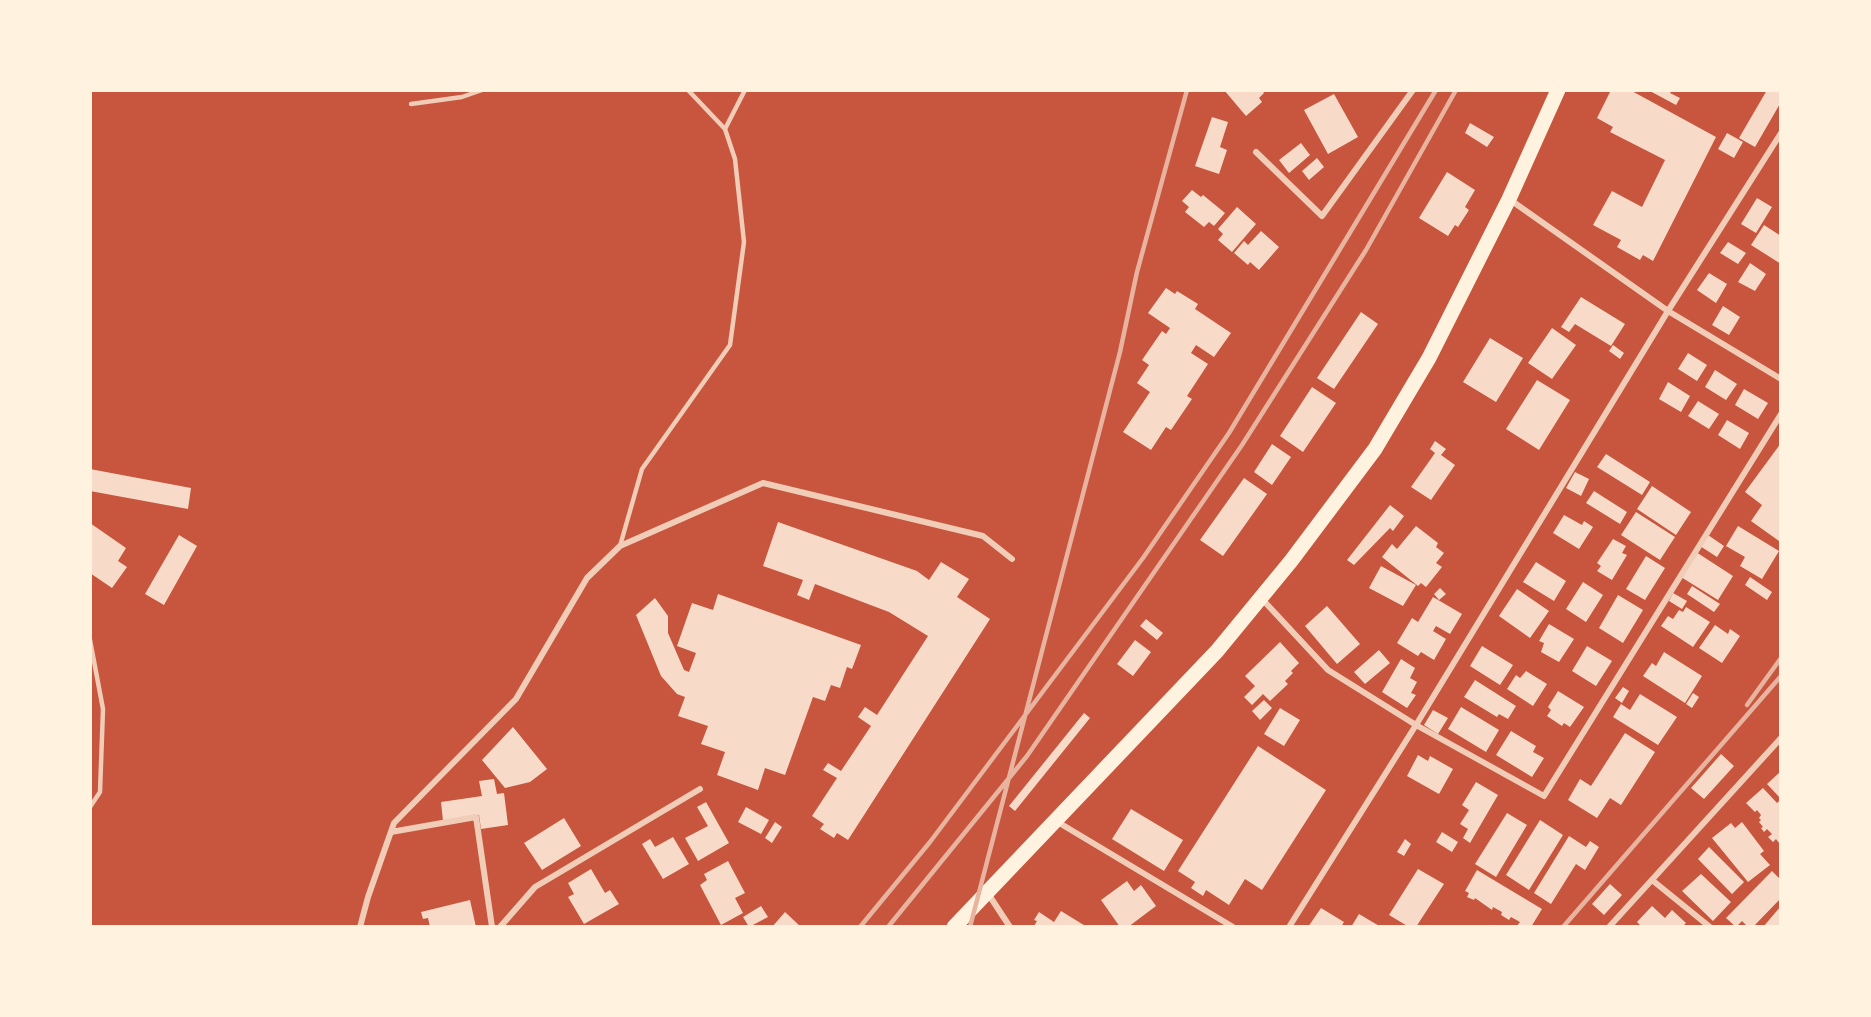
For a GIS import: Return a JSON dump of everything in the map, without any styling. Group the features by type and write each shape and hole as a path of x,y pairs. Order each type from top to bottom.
{"highway":[{"path":"954,927 1217,651 1262,598 1375,449 1429,358 1509,199 1558,90"}],"street":[{"path":"1256,152 1323,216 1413,90"},
{"path":"1289,927 1416,725 1668,311 1781,133"},
{"path":"1509,199 1668,311 1781,379"},
{"path":"1262,598 1328,670 1416,725 1544,796 1781,414"},
{"path":"360,927 394,823 516,699 587,578 620,546 763,483 983,536 1012,559"},
{"path":"1609,927 1781,738"},
{"path":"500,927 535,887 700,789"},
{"path":"391,832 477,817 492,927"},
{"path":"1055,820 1233,927"},
{"path":"1652,880 1710,927"},
{"path":"986,892 1010,927"}],"lane":[{"path":"411,104 462,97 482,90"},
{"path":"620,546 642,469 730,345 744,242 735,159 725,129 688,90"},
{"path":"725,129 745,90"},
{"path":"90,640 103,709 100,792 90,807"}],"building":[{"path":"1224,90 1262,90 1264,93 1259,98 1262,102 1246,116"},
{"path":"1611,90 1630,90 1716,137 1653,261 1643,255 1640,260 1617,247 1621,240 1593,225 1612,191 1642,207 1665,160 1610,132 1613,127 1597,118"},
{"path":"1648,90 1672,90 1670,93 1680,98 1676,105"},
{"path":"1767,90 1781,90 1781,102 1755,147 1739,138"},
{"path":"1334,94 1358,137 1328,154 1304,110"},
{"path":"1212,117 1228,122 1220,147 1227,150 1219,174 1195,166"},
{"path":"1470,123 1494,137 1487,147 1465,133"},
{"path":"1727,133 1743,142 1734,158 1718,149"},
{"path":"1301,143 1310,155 1289,173 1279,160"},
{"path":"1317,158 1324,167 1309,180 1302,171"},
{"path":"1447,172 1475,190 1465,207 1469,210 1458,227 1455,225 1448,236 1419,218"},
{"path":"1192,190 1201,197 1203,195 1225,213 1214,226 1209,222 1204,227 1185,212 1189,207 1182,201"},
{"path":"1757,198 1772,207 1756,233 1741,224"},
{"path":"1237,207 1256,224 1232,252 1218,240 1223,234 1218,229"},
{"path":"1764,225 1781,236 1781,264 1751,245"},
{"path":"1261,231 1279,247 1259,270 1250,262 1248,265 1234,253 1244,241 1248,245"},
{"path":"1728,242 1746,253 1738,264 1720,253"},
{"path":"1750,263 1766,274 1755,291 1738,282"},
{"path":"1709,273 1727,284 1716,303 1697,290"},
{"path":"1166,288 1175,294 1177,291 1198,304 1195,309 1231,333 1214,357 1196,345 1191,353 1208,364 1187,396 1192,399 1171,430 1166,427 1151,450 1123,432 1150,392 1137,383 1149,365 1142,360 1162,331 1166,334 1170,328 1148,313"},
{"path":"1581,297 1625,324 1611,346 1575,324 1569,332 1561,327"},
{"path":"1723,306 1740,317 1729,335 1712,325"},
{"path":"1361,312 1378,324 1334,389 1317,378"},
{"path":"1552,328 1576,345 1552,379 1528,363"},
{"path":"1490,338 1523,358 1496,402 1463,382"},
{"path":"1613,345 1624,353 1620,359 1609,351"},
{"path":"1688,353 1707,365 1697,381 1678,369"},
{"path":"1715,370 1737,384 1726,400 1705,387"},
{"path":"1537,380 1570,400 1539,450 1506,429"},
{"path":"1668,382 1690,396 1681,412 1659,399"},
{"path":"1312,387 1336,403 1303,452 1280,436"},
{"path":"1744,389 1768,403 1758,419 1735,405"},
{"path":"1698,401 1719,414 1709,429 1688,416"},
{"path":"1727,420 1749,433 1740,449 1718,435"},
{"path":"1435,441 1446,449 1441,455 1455,465 1431,500 1411,487 1435,453 1430,449"},
{"path":"1781,443 1781,538 1779,541 1751,521 1762,505 1745,492"},
{"path":"1272,444 1291,457 1272,485 1254,472"},
{"path":"1606,454 1650,482 1642,495 1597,467"},
{"path":"90,469 191,488 188,509 90,491"},
{"path":"1575,472 1589,479 1581,496 1566,488"},
{"path":"1244,478 1267,494 1223,556 1200,540"},
{"path":"1652,486 1691,512 1676,535 1637,509"},
{"path":"1594,491 1627,512 1620,524 1586,503"},
{"path":"1390,505 1404,516 1393,531 1390,528 1354,565 1347,560"},
{"path":"1636,512 1675,537 1660,560 1621,535"},
{"path":"1564,515 1582,525 1584,521 1593,527 1579,549 1553,533"},
{"path":"778,522 917,571 929,580 941,562 969,579 957,597 990,619 848,840 837,833 834,838 820,829 824,824 812,816 837,778 823,770 828,763 841,771 871,726 858,717 865,707 877,715 928,636 889,612 815,584 809,600 797,595 803,580 763,566"},
{"path":"90,523 126,548 118,561 127,567 112,588 90,573"},
{"path":"1416,526 1438,543 1436,547 1444,553 1436,563 1442,567 1426,587 1421,583 1418,586 1382,557 1392,544 1397,549"},
{"path":"1738,526 1779,551 1762,579 1740,566 1745,557 1726,546"},
{"path":"179,535 197,546 164,605 145,594"},
{"path":"1708,535 1724,546 1717,557 1700,546"},
{"path":"1613,539 1626,546 1622,553 1627,555 1612,580 1597,571 1601,566 1597,563"},
{"path":"1696,552 1733,576 1718,600 1681,577"},
{"path":"1646,556 1665,568 1645,600 1626,589"},
{"path":"1536,562 1566,581 1554,601 1523,582"},
{"path":"1381,566 1416,585 1403,606 1369,588"},
{"path":"1750,577 1772,592 1767,600 1745,585"},
{"path":"1583,582 1603,595 1586,622 1566,609"},
{"path":"1692,586 1720,604 1714,612 1687,594"},
{"path":"1440,588 1446,594 1439,600 1434,594"},
{"path":"1517,589 1549,611 1530,638 1499,616"},
{"path":"1673,593 1687,601 1682,609 1669,601"},
{"path":"718,594 861,645 852,669 847,667 840,688 831,685 825,701 813,697 785,775 765,768 758,790 717,775 725,752 701,744 708,726 678,716 685,697 677,694 661,676 636,615 655,598 668,616 668,633 684,670 689,672 696,653 677,646 692,603 713,610"},
{"path":"1618,595 1643,610 1623,643 1599,628"},
{"path":"1433,597 1462,614 1450,634 1436,626 1433,631 1446,639 1434,660 1421,652 1418,656 1397,643 1412,618 1418,622"},
{"path":"1327,606 1360,644 1337,664 1305,626"},
{"path":"1686,607 1710,622 1693,647 1661,626 1668,616 1673,619 1679,610 1683,612"},
{"path":"1146,619 1163,633 1157,640 1140,626"},
{"path":"1549,624 1574,639 1559,662 1541,652 1544,643 1539,641"},
{"path":"1715,625 1728,634 1730,629 1740,636 1722,663 1699,648"},
{"path":"1135,640 1151,652 1133,676 1117,664"},
{"path":"1280,642 1299,663 1285,681 1288,684 1270,701 1263,694 1252,705 1244,697 1255,686 1245,676"},
{"path":"1482,646 1513,665 1500,685 1470,666"},
{"path":"1587,646 1612,661 1596,686 1572,671"},
{"path":"1379,650 1390,663 1365,684 1354,672"},
{"path":"1664,652 1702,676 1685,703 1643,676 1652,663 1656,666"},
{"path":"1401,659 1415,668 1410,678 1417,682 1411,693 1416,695 1407,708 1382,692"},
{"path":"1526,671 1547,684 1533,706 1507,689 1516,675 1520,678"},
{"path":"1475,680 1516,706 1508,719 1499,714 1497,717 1464,697"},
{"path":"1623,687 1629,691 1622,703 1615,698"},
{"path":"1558,691 1584,707 1570,727 1564,723 1562,726 1547,716 1551,710 1548,707"},
{"path":"1693,693 1699,697 1692,708 1686,704"},
{"path":"1640,694 1677,717 1658,745 1613,717 1621,704 1630,710"},
{"path":"1264,700 1272,708 1260,720 1252,711"},
{"path":"1461,707 1499,730 1486,752 1448,729"},
{"path":"1280,708 1300,720 1284,746 1264,734"},
{"path":"1433,710 1448,718 1438,734 1424,725"},
{"path":"1084,713 1090,718 1015,811 1009,806"},
{"path":"513,727 547,769 530,782 505,788 482,760"},
{"path":"1511,731 1536,746 1533,752 1544,758 1532,777 1496,755"},
{"path":"1625,733 1655,752 1621,805 1610,798 1597,818 1568,800 1580,779 1591,786"},
{"path":"1258,746 1326,790 1262,890 1245,879 1229,905 1206,890 1203,896 1191,888 1195,882 1178,871"},
{"path":"1721,754 1734,766 1704,799 1691,788"},
{"path":"1418,755 1428,761 1430,756 1453,769 1439,794 1407,776"},
{"path":"1781,771 1781,799 1767,784"},
{"path":"494,779 497,794 504,793 508,825 481,829 479,815 443,821 441,802 482,796 479,781"},
{"path":"1476,782 1498,795 1470,843 1463,838 1468,829 1460,824 1469,810 1462,805"},
{"path":"1763,788 1777,803 1781,801 1781,841 1779,843 1776,839 1773,842 1768,837 1772,834 1767,829 1764,832 1761,828 1763,827 1759,818 1761,815 1746,803"},
{"path":"706,802 729,843 698,861 685,838 708,826 697,807"},
{"path":"746,807 769,820 761,834 738,822"},
{"path":"1131,809 1183,840 1164,871 1112,839"},
{"path":"1507,813 1527,825 1496,877 1475,864"},
{"path":"564,818 581,846 542,870 524,843"},
{"path":"1540,820 1563,835 1529,890 1506,875"},
{"path":"775,822 782,827 772,843 765,838"},
{"path":"1742,822 1764,851 1760,854 1770,865 1748,882 1712,838 1731,823 1735,828"},
{"path":"1442,832 1458,842 1452,852 1436,842"},
{"path":"1569,836 1586,847 1590,841 1599,847 1585,870 1576,864 1551,904 1534,893"},
{"path":"673,837 689,864 663,879 642,844 650,839 655,847"},
{"path":"1405,839 1411,844 1404,856 1397,852"},
{"path":"1709,847 1744,882 1732,894 1698,859"},
{"path":"728,861 745,893 735,898 743,913 721,925 700,885 707,880 704,874"},
{"path":"591,869 605,893 610,890 619,904 584,924 568,897 574,894 568,883"},
{"path":"1418,869 1444,884 1416,927 1409,927 1389,915"},
{"path":"1477,870 1542,909 1531,927 1517,926 1520,922 1511,917 1509,920 1493,907 1492,910 1475,898 1474,900 1467,897 1469,893 1465,891"},
{"path":"1772,871 1781,880 1781,898 1753,927 1748,927 1742,921 1736,927 1726,918"},
{"path":"1701,874 1731,902 1713,921 1682,891"},
{"path":"1127,881 1134,891 1141,885 1156,906 1128,927 1120,927 1101,900"},
{"path":"1610,884 1622,895 1604,915 1592,904"},
{"path":"470,900 476,927 430,927 428,918 423,919 421,912"},
{"path":"761,906 768,917 749,927 743,917"},
{"path":"1652,906 1665,918 1672,910 1686,923 1682,927 1642,927 1637,922"},
{"path":"1781,906 1781,927 1763,927"},
{"path":"1321,908 1344,922 1341,927 1308,927"},
{"path":"1061,911 1087,927 1034,926 1037,921 1034,920 1039,912 1054,922"},
{"path":"785,912 801,927 772,927"},
{"path":"1359,914 1381,927 1351,927"}],"railway":[{"path":"970,927 1120,352 1137,272 1187,90"},
{"path":"860,927 930,842 1143,558 1229,433 1436,90"},
{"path":"888,927 1027,756 1242,445 1366,250 1456,90"},
{"path":"1747,705 1781,658"},
{"path":"1563,927 1781,676"}]}
